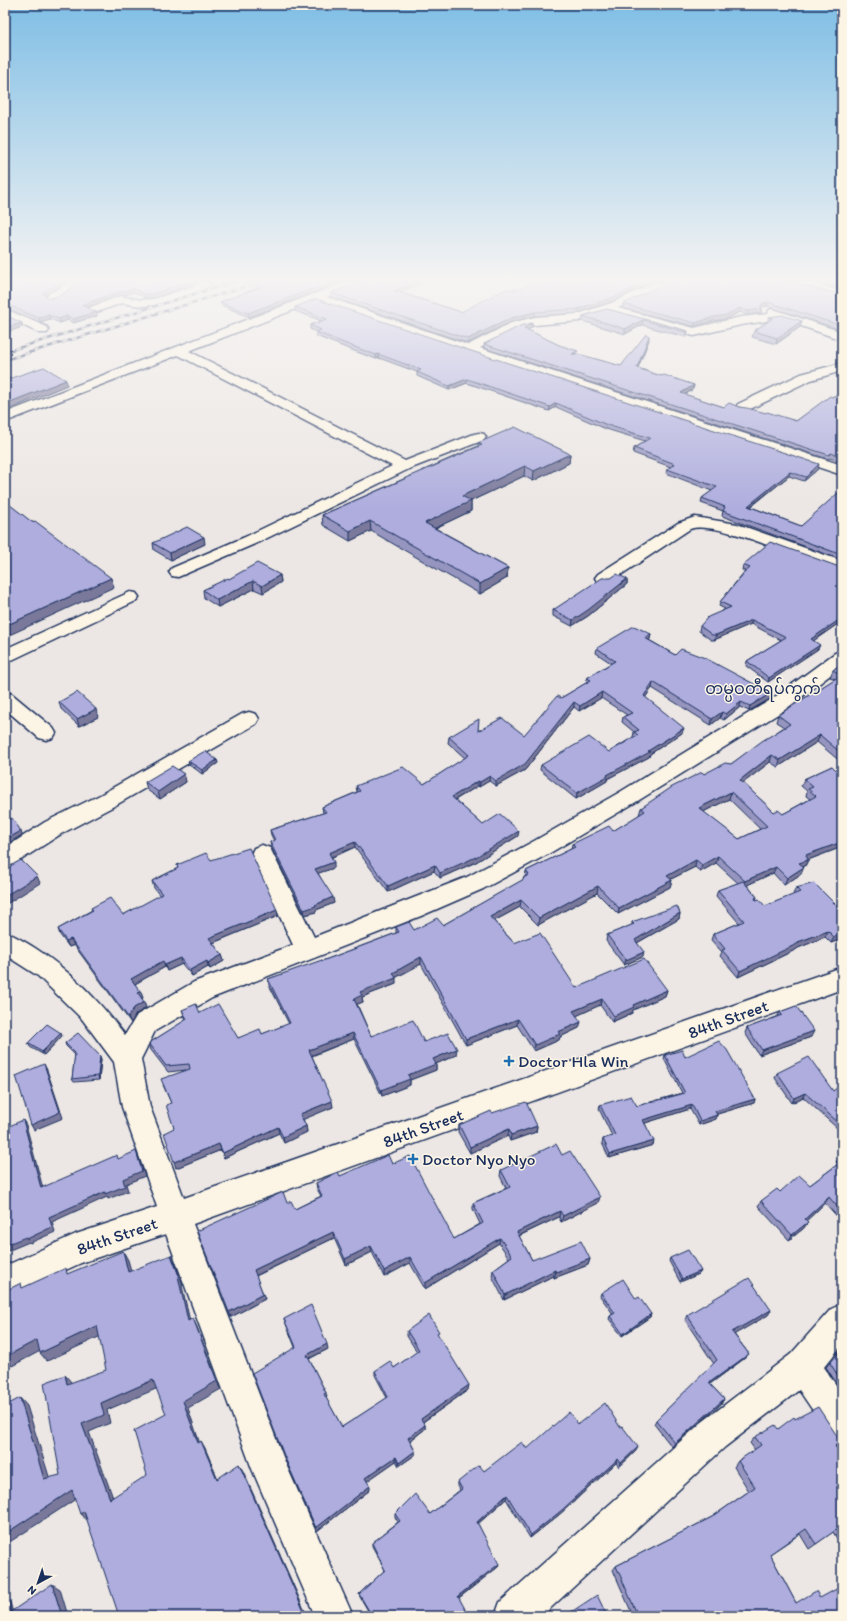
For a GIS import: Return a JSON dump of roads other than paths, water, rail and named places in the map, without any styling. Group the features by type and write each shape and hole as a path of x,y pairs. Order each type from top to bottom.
{"street":[{"path":"5,418 159,358"},
{"path":"193,358 404,466"},
{"path":"493,358 842,470"},
{"path":"743,407 806,377 842,367"},
{"path":"178,572 251,540 404,466 478,437"},
{"path":"604,578 684,526 695,522 731,527 842,567"},
{"path":"5,656 130,597"},
{"path":"127,1058 146,1023 204,990 413,909 468,886 542,847 628,797 779,704 842,657"},
{"path":"5,698 46,733"},
{"path":"5,859 53,828 108,800 249,719"},
{"path":"262,854 307,949"},
{"path":"5,942 53,974 91,1011 127,1058 136,1107 175,1216 270,1469 334,1616"},
{"name":"84th Street","path":"5,1282 76,1249 175,1216 842,978"},
{"path":"514,1616 713,1435 803,1366 842,1320"},
{"path":"803,1366 842,1424"}],"railway":[{"path":"5,360 13,358"}],"place":[{"name":"Doctor Hla Win","path":"509,1061"},
{"name":"Doctor Nyo Nyo","path":"413,1159"}],"district":[{"name":"တမ္ပဝတီရပ်ကွက်","path":"763,688"}]}
